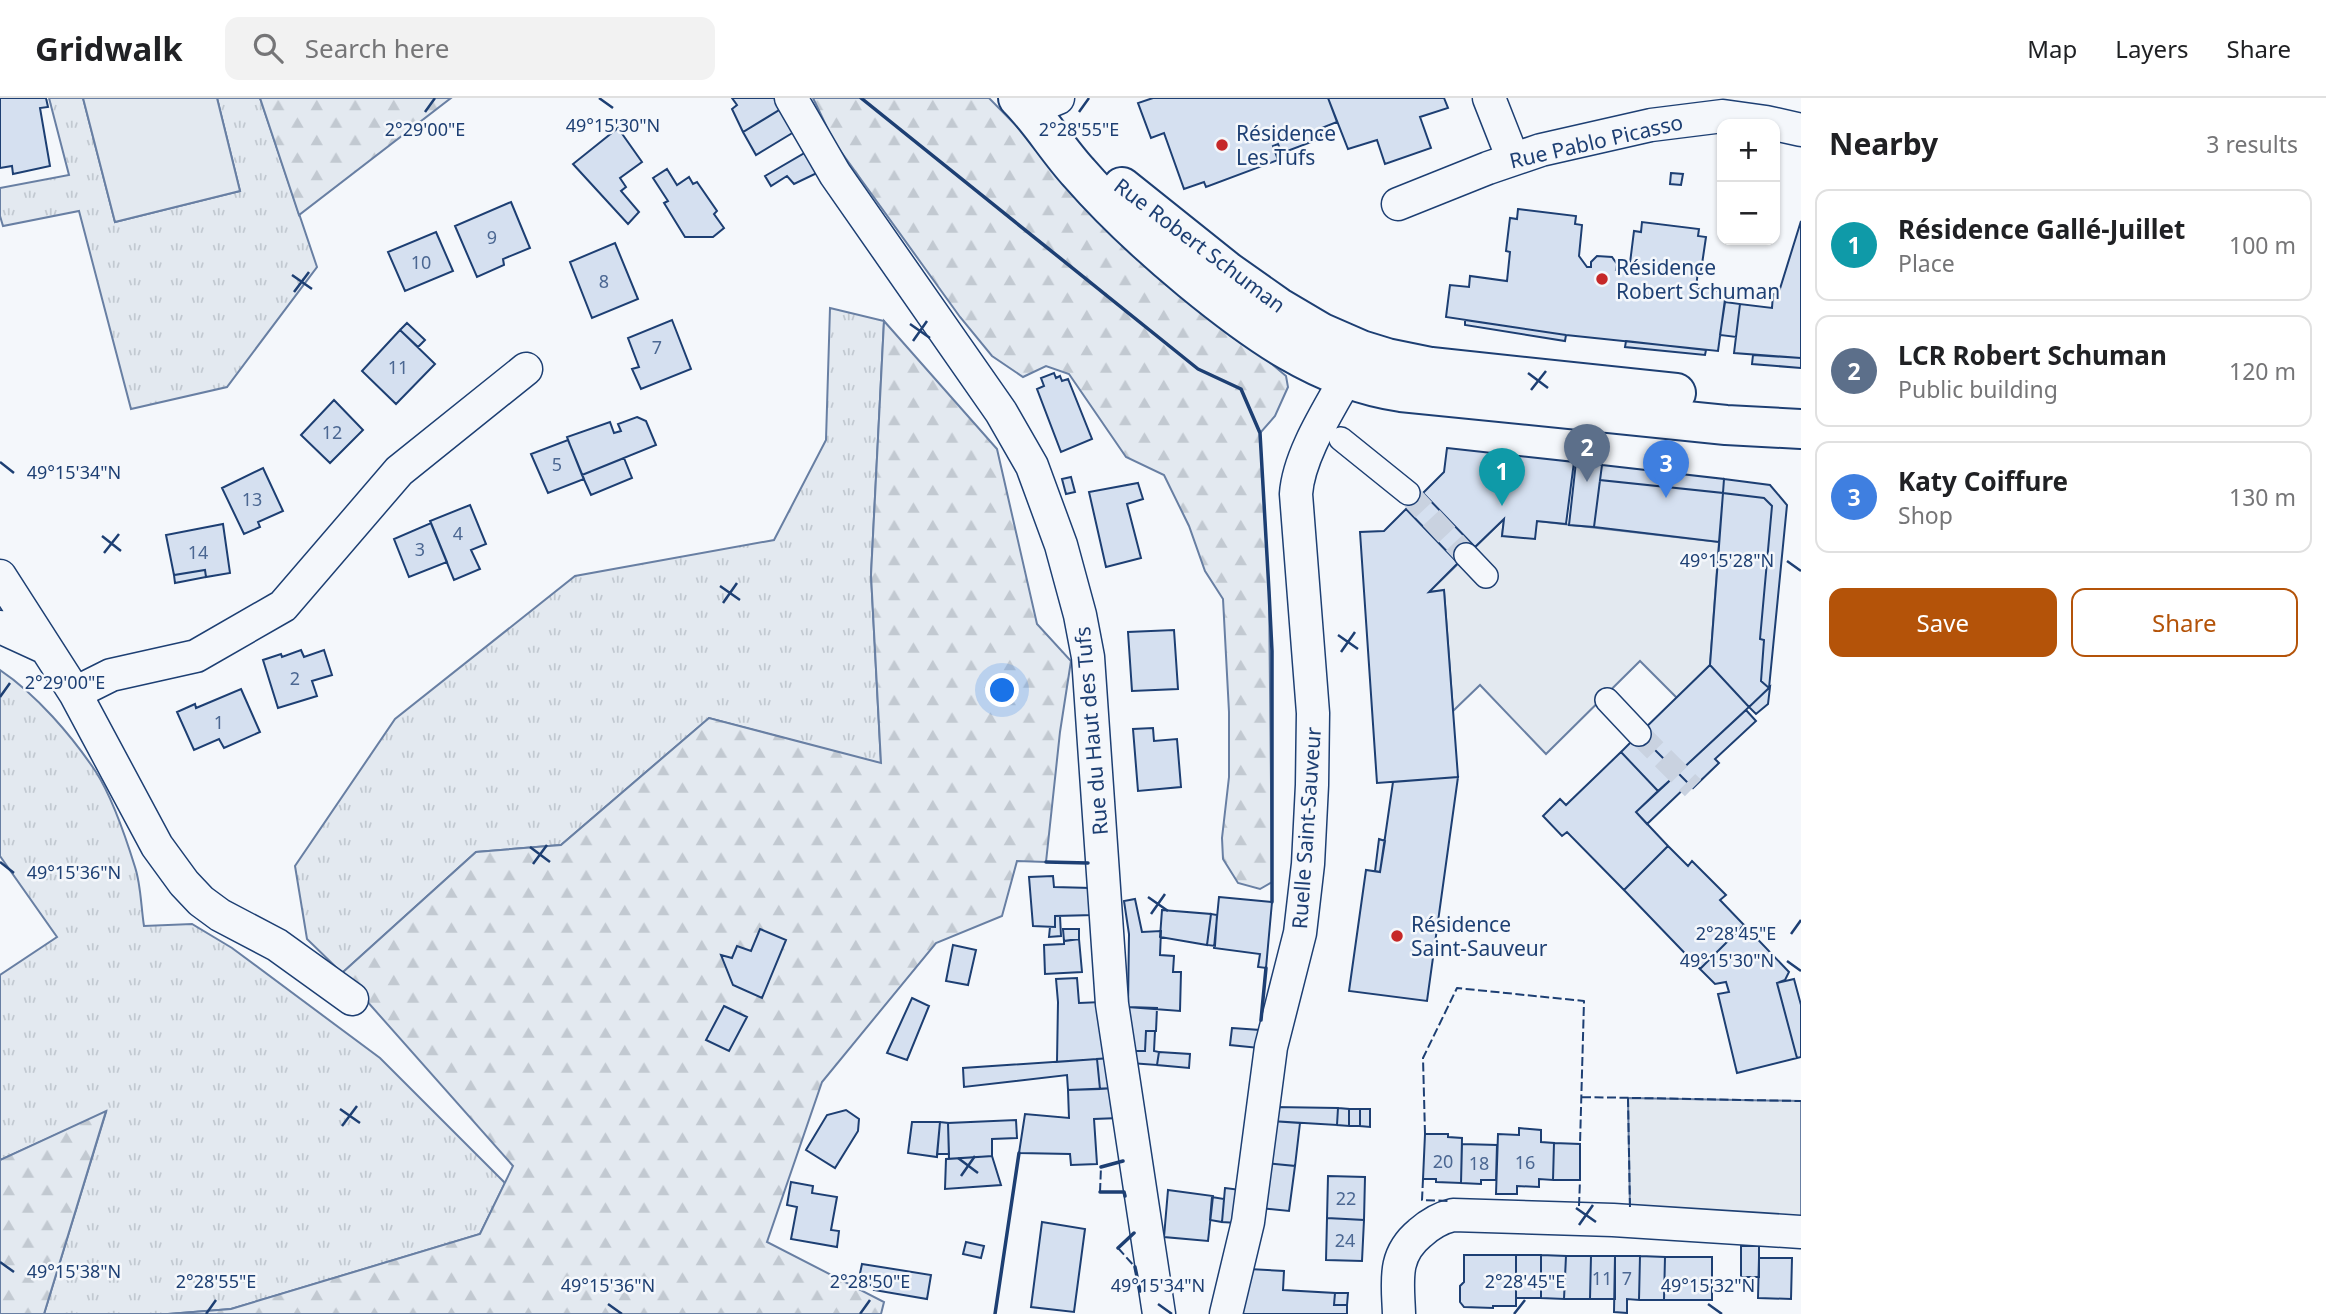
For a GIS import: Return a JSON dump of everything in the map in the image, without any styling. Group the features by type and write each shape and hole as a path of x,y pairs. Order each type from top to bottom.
{"main road":[{"name":"Rue Robert Schuman","path":"1035,102 1142,204 1278,307 1322,332 1381,389 1726,425 1801,429"},
{"name":"Rue Robert Schuman","path":"1354,364 1387,358 1431,367 1801,407"}],"street":[{"name":"Rue du Haut des Tufs","path":"791,98 835,174 1001,412 1032,466 1061,545 1088,657 1112,1004 1159,1314"},
{"path":"1489,98 1513,159"},
{"name":"Rue Pablo Picasso","path":"1398,204 1513,159 1562,144 1651,125 1703,117 1741,118 1801,130"},
{"name":"Ruelle Saint-Sauveur","path":"1226,1314 1248,1222 1271,1047 1300,933 1308,864 1313,713 1297,482 1307,452 1354,364"},
{"path":"75,693 111,674 196,656 283,606 399,471 526,369"},
{"path":"1341,439 1408,493"},
{"path":"1466,555 1486,576"},
{"path":"0,576 75,693 157,846 184,883 201,901 220,915 277,946 352,999"},
{"path":"0,627 46,648"},
{"path":"1607,700 1639,734"},
{"path":"1398,1314 1399,1264 1403,1250 1429,1225 1440,1218 1453,1215 1613,1220 1801,1232"}],"green space":[{"path":"49,98 83,98 115,222 240,191 217,98 260,98 317,267 227,387 131,409 79,211 3,226 0,216 0,188 69,175"},
{"path":"83,98 217,98 240,191 115,222"},
{"path":"260,98 451,98 299,215"},
{"path":"813,98 989,98 1039,149 1097,221 1164,283 1286,376 1288,387 1275,416 1260,433 1269,591 1272,882 1260,889 1238,883 1223,859 1222,838 1229,777 1229,712 1223,599 1205,571 1189,526 1164,475 1126,457 1069,374 1046,366 1023,377 992,356 960,317 834,142"},
{"path":"830,308 884,321 871,575 881,764 709,718 561,845 476,852 342,973 307,939 295,866 395,719 575,576 774,540 826,440"},
{"path":"884,321 997,449 1037,624 1071,661 1060,732 1046,862 1017,861 1002,916 936,943 822,1082 767,1242 884,1302 881,1314 168,1314 231,1309 480,1234 513,1166 342,973 476,852 561,845 709,718 881,763 871,575"},
{"path":"1504,519 1502,536 1537,521 1719,542 1710,665 1677,698 1640,661 1546,754 1480,685 1453,711 1444,591 1429,592"},
{"path":"0,670 53,716 102,782 135,867 144,926 192,924 232,948 380,1058 505,1183 480,1234 231,1309 168,1314 44,1314 106,1112 0,1160 0,975 57,937 0,856"},
{"path":"1628,1098 1801,1101 1801,1223 1630,1209"},
{"path":"106,1111 44,1314 0,1314 0,1160"}],"building":[{"path":"0,98 46,98 48,107 40,108 50,166 13,174 12,166 0,168"},
{"path":"732,98 775,98 781,109 743,132 732,109 737,105"},
{"name":"Résidence Les Tufs","path":"1153,98 1328,98 1337,122 1319,129 1322,138 1282,153 1278,144 1273,146 1278,160 1206,187 1204,182 1184,189 1164,133 1151,138 1138,103"},
{"path":"1328,98 1444,98 1448,108 1420,117 1431,148 1385,164 1377,140 1348,149"},
{"path":"781,109 794,132 756,155 743,132"},
{"path":"618,128 642,162 620,178 626,187 621,191 639,212 628,224 573,164"},
{"path":"808,151 817,173 794,184 787,176 771,186 765,176"},
{"path":"667,169 677,185 689,177 693,184 697,182 717,211 714,214 724,228 713,237 685,237 664,203 668,201 653,178"},
{"path":"1671,173 1683,174 1681,185 1670,184"},
{"path":"511,202 530,248 503,259 504,265 477,277 455,226"},
{"name":"Résidence Robert Schuman","path":"1518,209 1576,216 1575,224 1582,225 1579,256 1587,267 1591,267 1591,262 1597,256 1612,257 1617,264 1616,270 1620,271 1630,263 1634,231 1641,232 1642,222 1699,229 1698,236 1706,237 1696,288 1726,292 1718,351 1566,335 1446,317 1450,285 1469,287 1470,276 1507,281 1510,252 1506,251 1510,218 1517,219"},
{"path":"1801,221 1801,358 1734,353 1740,304 1772,308 1773,294 1778,295"},
{"path":"436,232 453,271 405,291 388,252"},
{"path":"615,243 638,299 592,318 570,262"},
{"path":"1725,302 1740,304 1736,337 1720,335"},
{"path":"672,320 691,369 641,389 632,369 639,367 628,338"},
{"path":"1465,320 1566,335 1565,341 1465,325"},
{"path":"407,323 425,340 418,347 400,330"},
{"path":"400,330 435,364 396,404 362,371"},
{"path":"1626,341 1706,350 1705,355 1625,347"},
{"path":"1753,355 1801,358 1801,368 1752,364"},
{"path":"1054,373 1056,378 1060,376 1062,381 1068,379 1092,439 1061,452 1037,389 1044,386 1041,378"},
{"path":"334,400 363,430 330,463 301,435"},
{"path":"637,417 646,421 656,445 582,475 567,437 610,422 614,433 621,431 618,424"},
{"path":"568,440 584,479 548,493 531,454"},
{"path":"1447,448 1574,462 1566,524 1537,521 1535,539 1502,536 1504,519 1475,547 1423,493 1444,472"},
{"path":"624,458 632,478 591,495 582,475"},
{"path":"1576,462 1602,465 1594,527 1569,525"},
{"path":"1602,465 1724,479 1723,493 1600,480"},
{"path":"263,468 283,511 258,522 260,527 244,534 222,488"},
{"path":"1071,477 1075,492 1066,494 1062,479"},
{"path":"1724,479 1770,485 1787,505 1769,688 1761,681 1764,640 1760,639 1772,506 1764,498 1723,493"},
{"path":"1600,480 1723,493 1719,542 1594,527"},
{"path":"1138,483 1143,499 1127,504 1141,558 1106,567 1089,492"},
{"path":"1423,493 1475,547 1458,563 1406,509"},
{"path":"1723,493 1764,498 1772,506 1760,639 1764,640 1761,681 1769,688 1749,707 1710,665"},
{"path":"470,505 486,544 471,550 480,569 454,580 430,521"},
{"path":"1406,509 1458,563 1429,592 1444,590 1458,777 1377,783 1360,532 1384,531"},
{"path":"431,523 447,562 409,577 394,539"},
{"path":"223,524 230,573 206,577 205,570 174,575 166,535"},
{"path":"205,570 206,577 175,583 174,575"},
{"path":"1174,630 1178,689 1132,691 1128,632"},
{"path":"301,650 304,657 324,650 332,675 312,681 317,696 278,708 263,660"},
{"path":"1710,665 1749,707 1678,773 1639,734"},
{"path":"1770,687 1768,704 1756,714 1749,707"},
{"path":"241,689 260,732 224,748 219,739 194,750 177,712 195,704 196,708"},
{"path":"1746,710 1756,721 1715,759 1719,763 1693,788 1678,773"},
{"path":"1153,728 1154,741 1177,739 1181,787 1138,791 1133,729"},
{"path":"1639,734 1678,773 1658,791 1621,752"},
{"path":"1621,752 1658,791 1636,812 1668,846 1624,890 1567,832 1562,836 1543,816 1560,799 1566,805"},
{"path":"1678,773 1689,784 1647,824 1636,812"},
{"name":"Résidence Saint-Sauveur","path":"1458,777 1427,1001 1349,991 1366,870 1380,872 1393,782"},
{"path":"1379,839 1385,841 1380,872 1375,871"},
{"path":"1668,846 1688,866 1692,861 1726,895 1720,900 1744,925 1700,969 1624,890"},
{"path":"1053,876 1054,887 1091,888 1094,915 1055,916 1055,927 1033,926 1029,877"},
{"path":"1219,897 1272,902 1266,968 1258,967 1260,954 1214,948"},
{"path":"1135,899 1142,932 1161,931 1160,955 1174,956 1173,972 1181,972 1180,1011 1128,1007 1129,934 1124,901"},
{"path":"1162,910 1211,914 1207,945 1160,937"},
{"path":"1211,914 1217,915 1215,946 1207,945"},
{"path":"1055,916 1060,916 1061,936 1049,937 1050,927 1055,927"},
{"path":"1744,925 1789,972 1785,980 1777,983 1797,1058 1737,1073 1718,994 1729,992 1726,982 1715,984 1700,969"},
{"path":"760,929 786,940 762,998 733,985 721,955 732,958 737,946 751,951"},
{"path":"1063,929 1079,929 1079,939 1064,941"},
{"path":"1079,939 1082,972 1045,974 1044,945 1064,944 1064,941"},
{"path":"953,945 976,950 968,985 946,981"},
{"path":"1077,978 1079,1003 1102,1002 1110,1058 1057,1062 1056,979"},
{"path":"1794,979 1801,1005 1801,1057 1797,1058 1777,983"},
{"path":"912,998 929,1006 907,1060 887,1053"},
{"path":"724,1006 747,1017 729,1051 706,1040"},
{"path":"1128,1007 1157,1008 1156,1031 1146,1031 1145,1051 1127,1051"},
{"path":"1232,1028 1260,1030 1259,1048 1230,1045"},
{"path":"1146,1031 1155,1031 1154,1051 1159,1052 1157,1065 1130,1063 1127,1051 1145,1051"},
{"path":"1159,1052 1190,1054 1189,1068 1157,1065"},
{"path":"1110,1058 1115,1088 1100,1089 1097,1059"},
{"path":"1097,1059 1100,1089 1068,1090 1067,1075 964,1087 963,1068"},
{"path":"1115,1088 1119,1118 1094,1119 1097,1164 1071,1165 1070,1154 1019,1153 1025,1114 1069,1118 1068,1090"},
{"path":"1273,1107 1338,1108 1337,1125 1271,1121"},
{"path":"1338,1108 1349,1109 1349,1126 1337,1125"},
{"path":"1349,1109 1360,1109 1360,1126 1349,1126"},
{"path":"1360,1109 1370,1109 1370,1127 1360,1126"},
{"path":"846,1110 859,1119 858,1131 835,1168 806,1150 827,1115"},
{"path":"1016,1120 1017,1138 992,1139 992,1156 949,1159 948,1123"},
{"path":"1271,1121 1300,1123 1295,1166 1266,1163"},
{"path":"912,1122 940,1122 937,1157 908,1153"},
{"path":"940,1122 948,1123 949,1154 937,1154"},
{"path":"1519,1128 1541,1130 1541,1142 1554,1143 1553,1180 1539,1179 1539,1187 1517,1186 1517,1194 1496,1194 1498,1134 1519,1135"},
{"path":"1425,1134 1448,1134 1448,1137 1462,1138 1461,1183 1423,1179"},
{"path":"1554,1143 1580,1144 1580,1180 1553,1180"},
{"path":"1462,1144 1497,1145 1496,1180 1481,1180 1481,1184 1461,1183"},
{"path":"992,1156 1001,1185 945,1189 946,1159"},
{"path":"1266,1163 1295,1166 1289,1211 1260,1208"},
{"path":"1328,1176 1365,1177 1364,1220 1327,1218"},
{"path":"791,1182 813,1186 812,1193 837,1197 831,1230 839,1231 837,1247 791,1239 797,1207 787,1205"},
{"path":"1225,1188 1241,1190 1237,1223 1222,1222"},
{"path":"1168,1190 1213,1196 1208,1241 1164,1237"},
{"path":"1212,1197 1224,1199 1222,1222 1210,1220"},
{"path":"1327,1218 1364,1220 1362,1261 1326,1260"},
{"path":"1042,1222 1085,1229 1074,1312 1031,1307"},
{"path":"966,1242 984,1246 981,1258 963,1254"},
{"path":"1741,1246 1759,1246 1759,1277 1741,1277"},
{"path":"1464,1255 1516,1255 1516,1306 1464,1307 1460,1302 1460,1286 1464,1282"},
{"path":"1516,1255 1541,1255 1541,1298 1516,1298"},
{"path":"1541,1255 1566,1256 1564,1299 1541,1298"},
{"path":"1566,1256 1591,1256 1590,1299 1564,1299"},
{"path":"1591,1256 1615,1256 1615,1299 1590,1299"},
{"path":"1615,1256 1640,1256 1639,1300 1627,1299 1627,1313 1614,1312"},
{"path":"1640,1256 1665,1257 1664,1300 1639,1300"},
{"path":"1665,1257 1712,1257 1712,1300 1664,1300"},
{"path":"1759,1258 1792,1258 1791,1299 1758,1298"},
{"path":"862,1264 931,1275 927,1299 874,1290 875,1286 858,1283"},
{"path":"1249,1269 1284,1271 1283,1290 1335,1293 1334,1305 1347,1305 1347,1314 1239,1314"},
{"path":"1335,1293 1348,1293 1347,1305 1334,1305"}],"tunnel":[{"path":"1408,493 1466,555"},
{"path":"1639,734 1693,788"}],"fence":[{"path":"1425,1134 1423,1058 1457,988 1584,1001 1580,1144"},
{"path":"1582,1097 1801,1101"},
{"path":"1628,1098 1630,1209"},
{"path":"1100,1192 1101,1167"},
{"path":"1423,1179 1422,1200 1450,1201"},
{"path":"1579,1206 1580,1180"},
{"path":"1118,1248 1135,1267"}],"wall":[{"path":"861,98 1198,369 1241,389 1260,433 1272,651 1272,902"},
{"path":"1046,862 1088,863"},
{"path":"1261,1020 1266,968"},
{"path":"995,1314 1019,1153"},
{"path":"1101,1167 1123,1161"},
{"path":"1100,1192 1124,1192 1125,1196"},
{"path":"1118,1248 1134,1233"},
{"path":"1135,1267 1140,1291"}],"place":[{"name":"Résidence Les Tufs","path":"1222,145"},
{"name":"Résidence Robert Schuman","path":"1602,279"},
{"name":"LCR Robert Schuman","path":"1587,482"},
{"name":"Katy Coiffure","path":"1666,498"},
{"name":"Résidence Gallé-Juillet","path":"1502,506"},
{"name":"Résidence Saint-Sauveur","path":"1397,936"}]}
